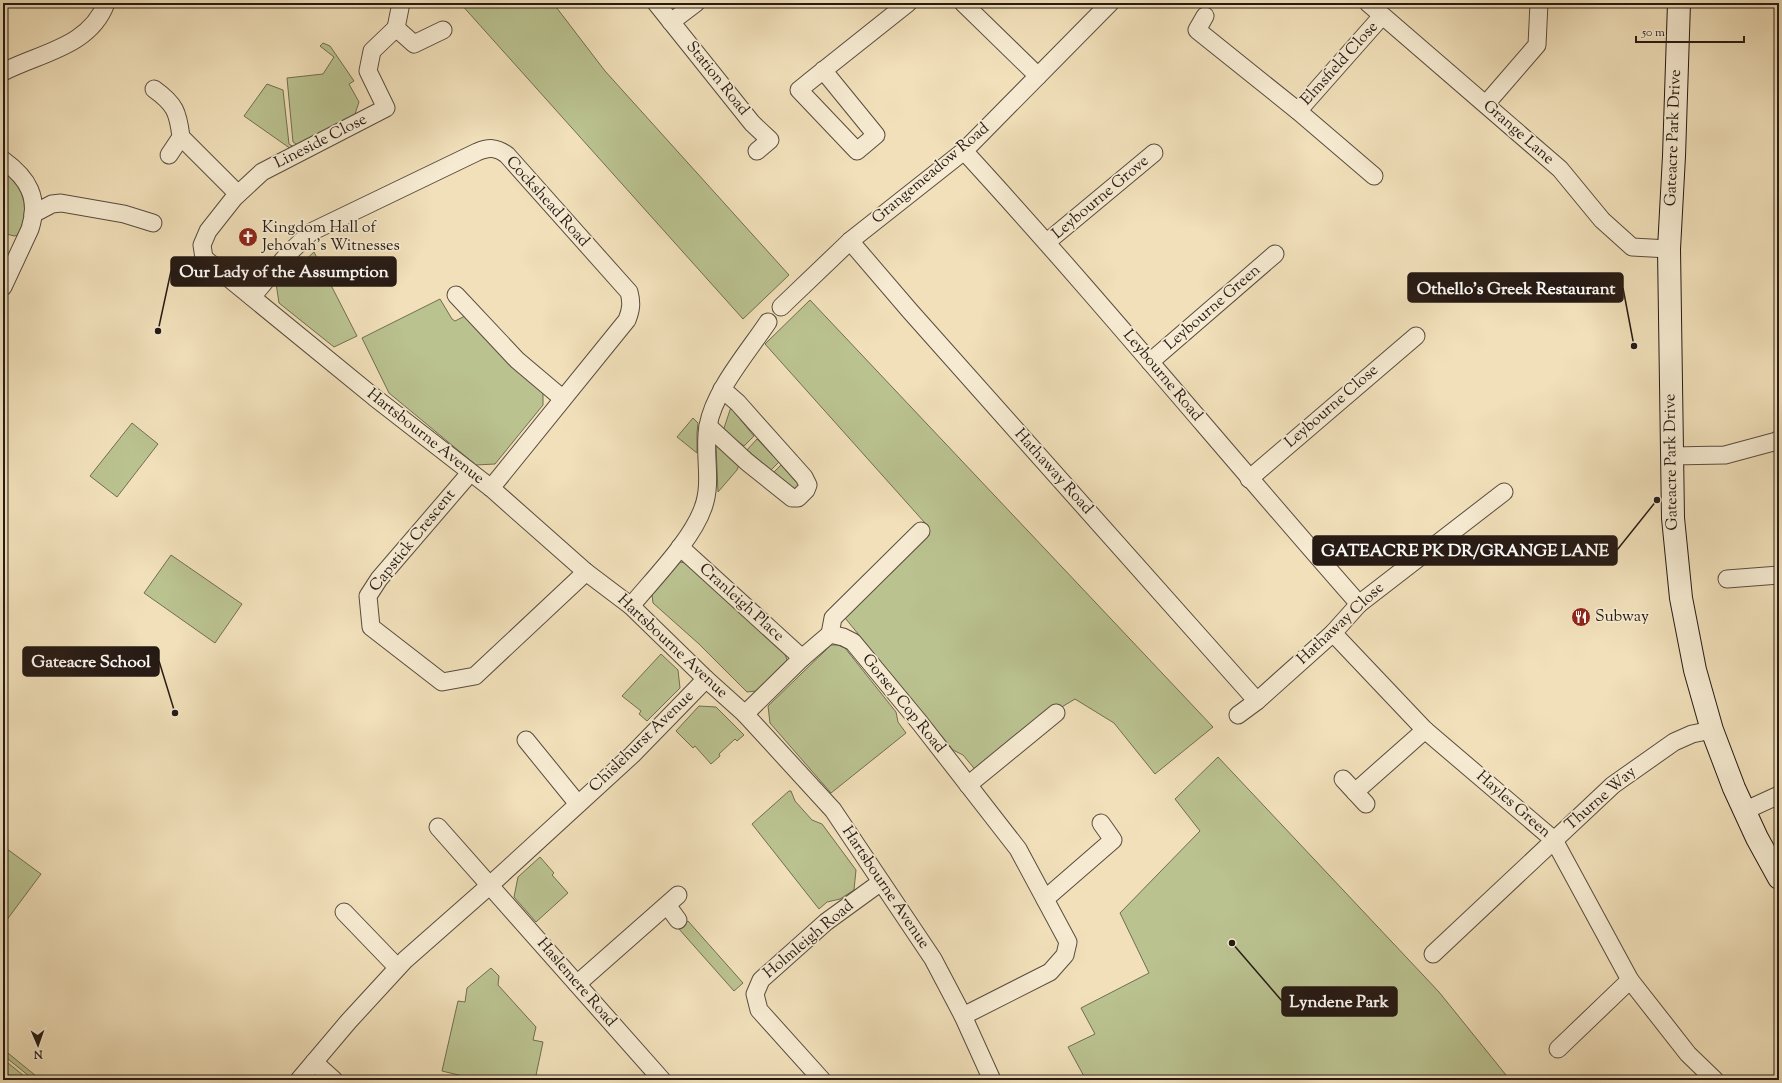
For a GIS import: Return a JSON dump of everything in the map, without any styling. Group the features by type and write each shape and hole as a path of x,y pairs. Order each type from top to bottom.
{"street":[{"path":"3,72 73,42 92,26 100,16 106,3"},
{"name":"Station Road","path":"656,3 752,123 770,140 757,151"},
{"path":"671,22 696,3"},
{"path":"824,70 876,135 857,151 799,90 824,70 908,3"},
{"path":"963,3 1038,76"},
{"name":"Grangemeadow Road","path":"781,307 850,241 964,151 1110,3"},
{"name":"Grange Lane","path":"1368,3 1486,104 1560,170 1602,220 1632,247 1669,249"},
{"path":"1486,104 1537,45 1539,3"},
{"name":"Gateacre Park Drive","path":"1679,3 1674,156 1669,249 1673,518 1681,598 1695,670 1712,730 1744,811 1779,878"},
{"path":"400,8 396,28 414,44 443,30"},
{"name":"Elmsfield Close","path":"1205,16 1197,30 1298,111 1374,176"},
{"name":"Elmsfield Close","path":"1298,111 1382,16"},
{"name":"Lineside Close","path":"201,251 203,240 208,231 238,194 262,172 386,108 368,71 372,51 396,28"},
{"path":"154,89 169,100 176,112 182,137 238,194"},
{"path":"169,155 182,137"},
{"name":"Cockshead Road","path":"252,297 288,254 311,232 488,147 498,149 507,155 629,292 631,310 626,320 491,488"},
{"name":"Leybourne Road","path":"964,151 1047,242 1249,479 1359,604"},
{"name":"Leybourne Grove","path":"1047,242 1154,153"},
{"path":"3,160 18,172 26,182 33,200 33,214 30,229 3,287"},
{"path":"33,214 52,204 61,202 124,214 153,222"},
{"name":"Hathaway Road","path":"850,241 910,311 1257,701"},
{"name":"Hartsbourne Avenue","path":"201,251 207,262 374,397 491,488 586,572 631,606 706,679 745,714 833,810 933,959 963,1016 992,1080"},
{"name":"Leybourne Green","path":"1150,362 1275,254"},
{"path":"456,295 517,360 562,398"},
{"path":"631,606 680,547 700,517 708,483 706,442 713,405 722,389 768,322"},
{"name":"Leybourne Close","path":"1249,479 1416,336"},
{"path":"708,426 792,498 798,498 806,490 808,485 804,477 738,403 722,389"},
{"path":"1671,456 1725,455 1778,441"},
{"name":"Capstick Crescent","path":"470,473 379,579 368,596 371,627 442,682 475,676 586,572"},
{"name":"Hathaway Close","path":"1238,715 1257,701 1333,633 1359,604 1504,492"},
{"path":"745,714 802,658 830,634 833,618 921,531"},
{"name":"Cranleigh Place","path":"680,547 802,658"},
{"path":"1727,579 1779,575"},
{"name":"Hayles Green","path":"1333,633 1425,730 1554,840 1630,980 1688,1054 1715,1080"},
{"name":"Gorsey Cop Road","path":"830,634 853,642 1018,849 1068,942 1065,955 1050,972 963,1016"},
{"name":"Chislehurst Avenue","path":"298,1080 397,967 489,886 632,755 706,679"},
{"path":"968,785 1056,713"},
{"path":"1343,778 1360,798 1425,730"},
{"name":"Thurne Way","path":"1433,954 1613,785 1669,745 1692,734 1712,730"},
{"name":"Chislehurst Avenue","path":"526,740 578,804"},
{"path":"1744,811 1779,795"},
{"path":"1045,899 1113,840 1101,823"},
{"path":"438,827 489,886"},
{"name":"Holmleigh Road","path":"822,1080 759,1010 755,994 756,988 761,980 826,922 881,882"},
{"name":"Haslemere Road","path":"489,886 662,1080"},
{"path":"577,984 672,900 678,920"},
{"path":"344,912 397,967"},
{"path":"1559,1050 1630,980"},
{"path":"314,1062 334,1080"}],"green space":[{"path":"460,3 553,3 605,71 789,275 743,319"},
{"path":"323,43 330,46 354,81 349,84 359,102 354,117 299,146 293,142 287,78 323,74 334,57 320,46"},
{"path":"267,84 283,90 289,144 294,147 291,149 244,116"},
{"path":"3,171 17,184 24,200 25,208 22,226 18,235 14,236 3,233 3,198 6,193 3,190"},
{"path":"314,252 357,336 334,347 279,303 276,283 289,269 303,262"},
{"path":"440,299 452,319 455,321 465,316 543,390 543,405 495,464 476,465 389,393 362,338"},
{"path":"810,300 1213,727 1155,774 1114,723 1075,699 1055,711 978,773 963,755 953,750 841,613 925,532 925,523 765,344"},
{"path":"732,404 739,410 735,413 754,436 744,446 723,431"},
{"path":"693,418 698,423 697,453 677,437"},
{"path":"132,423 158,444 117,497 90,476"},
{"path":"757,439 779,462 771,470 747,450"},
{"path":"716,445 739,465 737,470 718,492"},
{"path":"781,465 796,482 800,478 803,484 794,492 790,486 774,472"},
{"path":"171,555 242,604 215,643 144,593"},
{"path":"680,562 686,563 785,654 787,660 785,663 756,691 747,692 699,644 653,603 652,595"},
{"path":"831,645 838,645 845,648 896,712 898,722 906,733 831,793 770,723 768,706"},
{"path":"661,654 678,670 680,688 647,721 639,714 641,711 622,696"},
{"path":"699,706 716,707 744,735 737,741 735,739 711,764 695,746 693,748 676,731"},
{"path":"1218,757 1439,992 1510,1080 1086,1080 1068,1047 1095,1034 1081,1008 1149,973 1120,913 1200,831 1175,799"},
{"path":"789,791 791,791 795,801 812,820 822,824 856,870 854,890 840,899 827,902 819,909 752,824"},
{"path":"3,846 41,874 3,925"},
{"path":"540,857 554,873 552,875 568,893 536,922 514,897 518,877"},
{"path":"688,921 743,983 734,991 679,929"},
{"path":"491,968 499,976 498,985 536,1027 533,1040 543,1042 535,1080 479,1080 442,1071 458,1001 465,1002 467,988"},
{"path":"3,1049 41,1080 34,1080 3,1055"},
{"path":"3,1059 29,1080 15,1080 3,1070"}],"place":[{"name":"Kingdom Hall of Jehovah's Witnesses","path":"248,237"},
{"name":"Our Lady of the Assumption","path":"158,331"},
{"name":"Othello's Greek Restaurant","path":"1634,346"},
{"name":"GATEACRE PK DR/GRANGE LANE","path":"1657,500"},
{"name":"Subway","path":"1581,617"},
{"name":"Gateacre School","path":"175,713"},
{"name":"Lyndene Park","path":"1232,943"}]}
